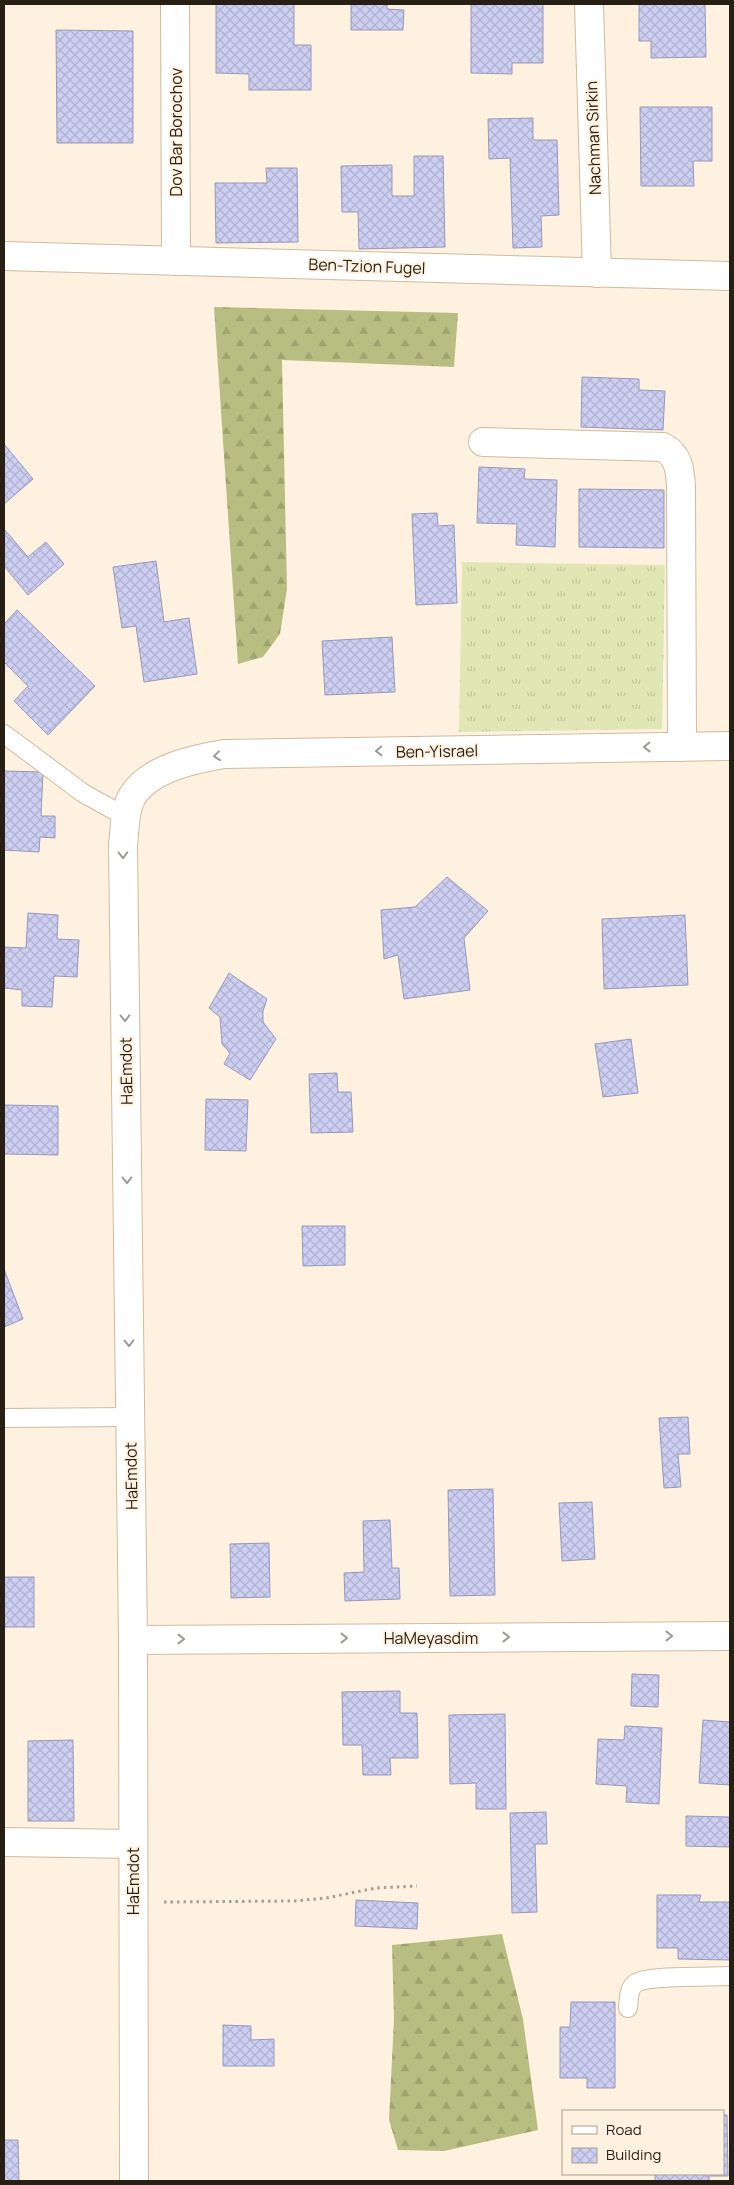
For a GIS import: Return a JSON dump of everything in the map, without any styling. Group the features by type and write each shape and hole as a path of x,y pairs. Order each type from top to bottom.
{"street":[{"name":"Dov Bar Borochov","path":"175,4 176,261"},
{"name":"Nachman Sirkin","path":"590,4 597,273"},
{"name":"Ben-Tzion Fugel","path":"4,256 730,276"},
{"path":"483,442 663,447 671,452 679,465 681,487 682,747"},
{"name":"Ben-Yisrael","path":"149,780 190,759 224,754 730,746"},
{"name":"HaEmdot","path":"134,2181 133,1640 123,845 126,817 133,796 149,780"},
{"name":"HaMeyasdim","path":"133,1640 730,1636"},
{"path":"4,1842 133,1844"}],"lane":[{"path":"4,734 83,793 126,817"},
{"path":"4,1418 130,1417"},
{"path":"628,2008 630,1990 636,1983 651,1980 730,1976"}],"path":[{"path":"133,1902 295,1901 326,1898 376,1888 417,1886"}],"green space":[{"path":"214,307 458,313 454,367 282,360 287,589 280,634 263,657 238,664"},
{"path":"462,562 665,565 662,729 459,732"},
{"path":"502,1934 523,2019 538,2130 444,2151 398,2150 389,2120 394,2019 392,1945"}],"building":[{"path":"216,4 294,4 294,45 311,45 311,90 249,90 249,74 216,73"},
{"path":"351,4 387,4 387,9 404,10 403,30 351,30"},
{"path":"471,4 543,4 543,63 512,63 512,74 471,73"},
{"path":"639,4 705,4 706,57 651,58 651,41 639,41"},
{"path":"56,30 133,31 133,143 57,143"},
{"path":"640,107 712,107 712,161 693,161 694,186 641,186"},
{"path":"533,118 533,140 557,140 559,215 541,216 542,247 513,248 510,158 489,159 488,119"},
{"path":"414,156 443,156 445,247 359,249 358,212 342,212 341,166 392,165 392,196 414,196"},
{"path":"266,168 297,168 298,242 216,243 215,183 267,183"},
{"path":"582,377 639,379 639,390 665,391 663,430 581,427"},
{"path":"4,444 33,479 4,504"},
{"path":"479,467 525,469 524,479 557,480 555,547 516,545 517,524 477,523"},
{"path":"579,489 664,490 664,548 579,547"},
{"path":"437,513 438,526 454,525 457,603 416,605 412,514"},
{"path":"4,529 28,557 46,542 64,564 28,595 4,566"},
{"path":"156,561 164,622 189,618 197,674 144,682 136,626 122,628 113,567"},
{"path":"17,610 95,686 48,735 14,701 28,686 4,662 4,624"},
{"path":"392,637 395,692 325,695 322,641"},
{"path":"4,771 43,772 41,816 55,816 55,838 40,837 39,852 4,850"},
{"path":"447,877 488,911 464,938 470,990 404,999 398,955 384,959 381,910 415,907"},
{"path":"28,913 58,915 57,939 79,940 77,977 54,976 52,1007 22,1006 22,990 4,988 4,947 26,948"},
{"path":"685,915 688,985 604,989 602,919"},
{"path":"229,973 267,999 263,1011 263,1022 276,1039 250,1080 224,1064 230,1053 222,1044 220,1017 209,1008"},
{"path":"631,1039 638,1093 603,1097 595,1044"},
{"path":"337,1073 338,1092 351,1092 353,1132 311,1133 309,1074"},
{"path":"206,1099 248,1100 246,1151 205,1150"},
{"path":"4,1105 58,1106 58,1155 4,1154"},
{"path":"302,1226 345,1226 345,1265 303,1266"},
{"path":"4,1269 23,1319 4,1327"},
{"path":"688,1417 690,1454 678,1454 681,1487 664,1488 659,1418"},
{"path":"493,1489 495,1595 450,1596 448,1490"},
{"path":"592,1502 595,1559 562,1561 559,1503"},
{"path":"390,1520 392,1568 399,1568 400,1599 345,1601 344,1573 364,1572 363,1521"},
{"path":"269,1543 270,1597 231,1598 230,1544"},
{"path":"4,1577 34,1577 34,1627 4,1627"},
{"path":"632,1674 659,1675 658,1707 631,1706"},
{"path":"400,1691 400,1713 417,1713 418,1758 390,1758 391,1775 363,1775 362,1745 343,1745 342,1692"},
{"path":"505,1714 506,1809 476,1809 476,1783 450,1784 449,1715"},
{"path":"703,1720 730,1722 730,1785 699,1783"},
{"path":"625,1726 662,1728 659,1804 626,1802 627,1786 596,1784 598,1739 624,1740"},
{"path":"73,1740 74,1821 28,1821 28,1741"},
{"path":"546,1812 547,1844 535,1844 537,1912 512,1913 510,1813"},
{"path":"686,1816 730,1817 730,1847 686,1846"},
{"path":"657,1895 701,1895 699,1902 730,1902 730,1960 678,1959 678,1948 657,1948"},
{"path":"356,1900 418,1903 417,1929 355,1926"},
{"path":"571,2002 615,2002 615,2088 587,2088 587,2078 560,2078 560,2027 570,2027"},
{"path":"223,2025 251,2026 251,2040 274,2039 274,2066 223,2066"},
{"path":"724,2115 727,2115 728,2176 709,2176 709,2181 655,2181 655,2175 724,2175"},
{"path":"4,2140 18,2140 19,2181 4,2181"}]}
